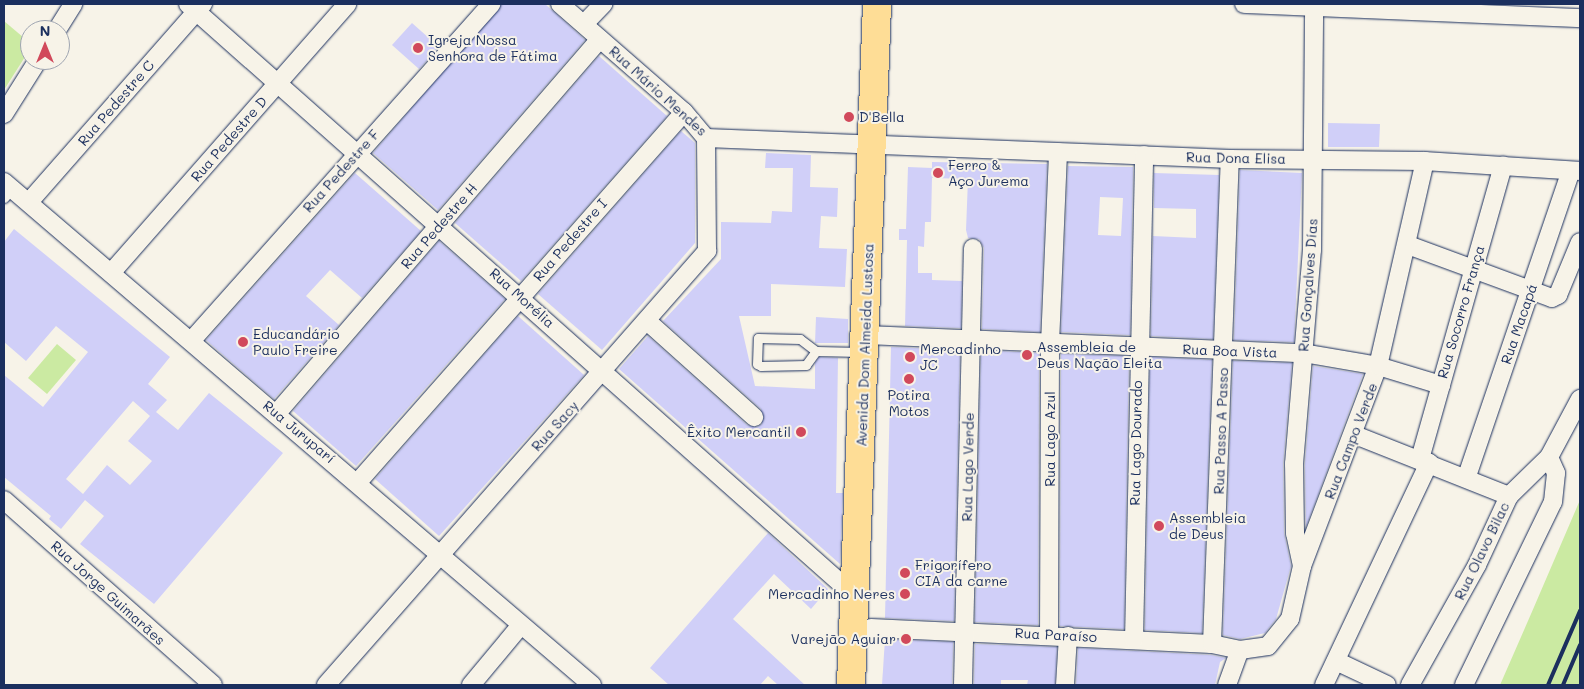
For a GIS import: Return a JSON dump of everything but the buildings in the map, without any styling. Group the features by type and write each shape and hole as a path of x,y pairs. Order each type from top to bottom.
{"main road":[{"name":"Avenida Dom Almeida Lustosa","path":"877,4 882,146"},
{"name":"Avenida Dom Almeida Lustosa","path":"869,685 871,628 866,556 872,341 882,146 895,4"},
{"name":"Avenida Dom Almeida Lustosa","path":"851,685 854,595 866,556"}],"street":[{"path":"63,20 73,4"},
{"name":"Rua Pedestre D","path":"111,273 347,4"},
{"name":"Rua Pedestre F","path":"192,340 491,4"},
{"name":"Rua Mário Mendes","path":"560,4 684,112 706,138 882,146"},
{"path":"584,24 603,4"},
{"path":"1244,4 1314,5 1580,18"},
{"name":"Rua Gonçalves Días","path":"1302,566 1295,533 1294,464 1312,250 1314,5"},
{"name":"Rua Morélia","path":"196,6 278,82 521,296 603,372 854,595"},
{"name":"Rua Pedestre C","path":"29,202 196,6"},
{"name":"Rua Pedestre H","path":"277,413 600,39"},
{"path":"4,114 32,70"},
{"name":"Rua Pedestre I","path":"358,482 684,112"},
{"name":"Rua Sacy","path":"326,685 708,251 706,138"},
{"name":"Rua Dona Elisa","path":"882,146 1230,159 1424,162 1576,171"},
{"name":"Rua Lago Azul","path":"1049,636 1050,344 1058,152"},
{"name":"Rua Lago Dourado","path":"1134,640 1137,348 1144,156"},
{"name":"Rua Passo A Passo","path":"1212,644 1230,159"},
{"name":"Rua Campo Verde","path":"1240,650 1268,646 1277,638 1296,603 1302,566 1355,435 1378,366 1408,245 1424,162"},
{"name":"Rua Socorro França","path":"1324,685 1424,461 1441,385 1503,166"},
{"name":"Rua Macapá","path":"1467,476 1530,292 1576,171"},
{"name":"Rua Juruparí","path":"7,190 29,202 358,482 441,556 592,685"},
{"path":"1408,245 1473,267 1530,292 1552,298 1558,295 1580,242"},
{"name":"Rua Lago Verde","path":"963,685 973,248"},
{"path":"647,321 754,417"},
{"name":"Rua Boa Vista","path":"872,341 970,341 1303,353 1378,366 1441,385"},
{"name":"Rua Olavo Bilac","path":"1410,685 1477,565 1509,496 1549,457 1580,399"},
{"path":"1355,435 1467,476 1509,496"},
{"path":"1464,685 1554,502 1556,473 1549,457"},
{"name":"Rua Jorge Guimarães","path":"4,500 213,685"},
{"path":"471,685 521,625"},
{"name":"Rua Paraíso","path":"871,628 965,630 1212,644 1240,650"},
{"path":"1065,685 1068,636"},
{"path":"1227,685 1240,650"},
{"path":"1336,661 1387,685"}],"lane":[{"path":"816,351 800,339 758,338 756,342 757,364 761,366 806,365 816,351 872,341"}],"green space":[{"path":"4,21 20,35 20,65 4,90"},
{"path":"57,344 76,360 47,394 28,378"},
{"path":"1580,500 1580,685 1500,685 1531,614"}],"railway":[{"path":"1548,685 1580,611"},
{"path":"1563,685 1580,645"}],"place":[{"name":"Igreja Nossa Senhora de Fátima","path":"418,48"},
{"name":"D'Bella","path":"849,117"},
{"name":"Ferro & Aço Jurema","path":"938,173"},
{"name":"Educandário Paulo Freire","path":"243,342"},
{"name":"Assembleia de Deus Nação Eleita","path":"1027,355"},
{"name":"Mercadinho JC","path":"910,357"},
{"name":"Potira Motos","path":"909,379"},
{"name":"Êxito Mercantil","path":"801,432"},
{"name":"Assembleia de Deus","path":"1159,526"},
{"name":"Frigorífero CIA da carne","path":"905,573"},
{"name":"Mercadinho Neres","path":"905,594"},
{"name":"Varejão Aguiar","path":"906,639"}]}
